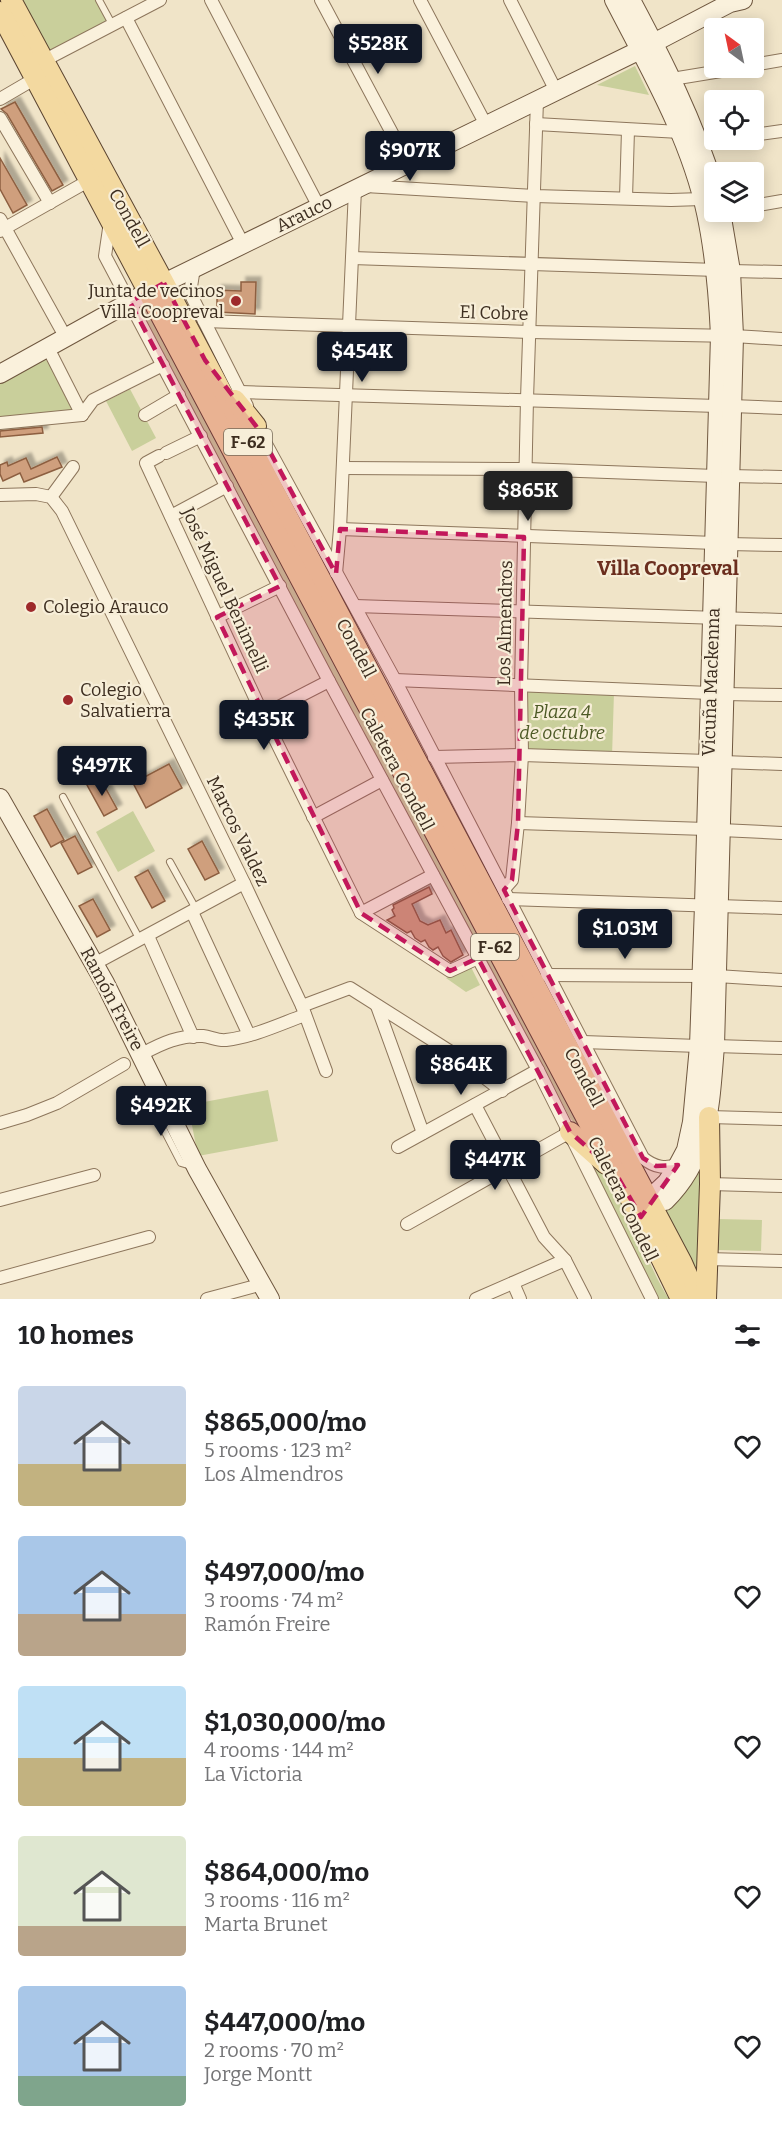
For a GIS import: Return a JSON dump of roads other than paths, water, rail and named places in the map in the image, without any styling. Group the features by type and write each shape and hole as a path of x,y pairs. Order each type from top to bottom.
{"main road":[{"name":"Condell","path":"11,0 39,70 110,222 205,360 648,1210 682,1263 695,1299"},
{"name":"Vicuña Mackenna","path":"614,0 672,79 700,143 704,168"},
{"name":"Vicuña Mackenna","path":"631,0 680,132 704,184"},
{"name":"Arauco","path":"0,374 156,287 734,1"},
{"name":"Condell","path":"0,12 39,70 156,287 347,670 615,1172 648,1210"},
{"name":"Vicuña Mackenna","path":"714,222 724,271"},
{"name":"Vicuña Mackenna","path":"648,1210 684,1179 698,1156 709,1117 707,1046 727,335 722,222"},
{"path":"205,360 256,426"},
{"name":"Ramón Freire","path":"0,798 94,964 142,1054 197,1169 266,1292"},
{"name":"Vicuña Mackenna","path":"648,1210 686,1150 707,1046"},
{"path":"695,1299 707,1259 710,1184 709,1117"},
{"path":"570,1132 615,1172"}],"street":[{"path":"0,99 39,70 112,25 160,0"},
{"path":"211,0 319,207"},
{"path":"321,0 408,163"},
{"path":"420,0 486,125"},
{"path":"510,0 556,91"},
{"path":"126,18 243,244"},
{"path":"764,63 782,60"},
{"path":"672,79 704,74"},
{"name":"Los Almendros","path":"506,894 512,880 522,755 521,686 527,399 537,100"},
{"path":"0,118 50,203"},
{"path":"536,124 680,132"},
{"path":"626,198 628,130"},
{"path":"764,133 782,131"},
{"path":"700,143 704,143"},
{"path":"66,338 2,226 50,203 90,180"},
{"path":"336,574 352,258 358,188 626,198 704,193"},
{"path":"764,204 782,201"},
{"name":"Caletera Condell","path":"110,222 105,256 329,681 538,1070 652,1299"},
{"path":"352,258 782,272"},
{"name":"Caletera Condell","path":"194,268 190,293 256,426 395,680 643,1158 656,1166 665,1168 678,1165"},
{"name":"El Cobre","path":"204,321 530,332 727,335 782,339"},
{"path":"48,348 82,416"},
{"path":"82,416 93,400 163,365"},
{"path":"241,392 782,408"},
{"path":"146,415 179,395"},
{"path":"0,423 82,416"},
{"name":"José Miguel Benimelli","path":"201,436 146,463 263,715 361,913"},
{"path":"0,495 36,494 51,497 73,467"},
{"path":"343,468 526,469 782,477"},
{"path":"171,516 227,486"},
{"name":"Marcos Valdez","path":"51,497 62,511 244,884 304,1010 327,1071"},
{"path":"340,529 782,545"},
{"path":"217,617 280,586"},
{"path":"355,606 782,620"},
{"path":"395,680 782,695"},
{"path":"263,715 329,681"},
{"path":"434,757 522,755 782,764"},
{"path":"313,817 382,780"},
{"path":"518,823 782,833"},
{"path":"433,875 361,913 450,971 478,958"},
{"path":"94,964 244,884"},
{"path":"506,894 782,908"},
{"path":"194,911 249,1035"},
{"path":"144,938 194,1037"},
{"path":"547,975 709,976 782,980"},
{"path":"142,1054 165,1041 205,1036 224,1041 249,1035 350,988 452,1052 502,1091"},
{"path":"378,1006 423,1133"},
{"path":"583,1042 782,1048"},
{"path":"0,1123 57,1103 124,1064"},
{"path":"398,1147 538,1070"},
{"path":"475,1105 544,1237 565,1260 585,1299"},
{"path":"709,1117 782,1119"},
{"path":"407,1224 570,1132"},
{"name":"Vicuña Mackenna","path":"678,1165 698,1156"},
{"path":"0,1200 94,1175"},
{"path":"710,1184 782,1186"},
{"path":"0,1278 149,1237"},
{"path":"707,1259 782,1261"},
{"path":"476,1299 565,1260"},
{"path":"513,1283 520,1299"},
{"path":"207,1299 266,1292"}],"lane":[{"path":"99,0 112,25"},
{"path":"63,797 144,938"},
{"path":"170,862 194,911"}],"place":[{"name":"Junta de vecinos Villa Coopreval","path":"236,301"},
{"name":"Colegio Arauco","path":"31,607"},
{"name":"Colegio Salvatierra","path":"68,700"}],"district":[{"name":"Villa Coopreval","path":"668,568"}],"park label":[{"name":"Plaza 4 de octubre","path":"562,722"}]}
